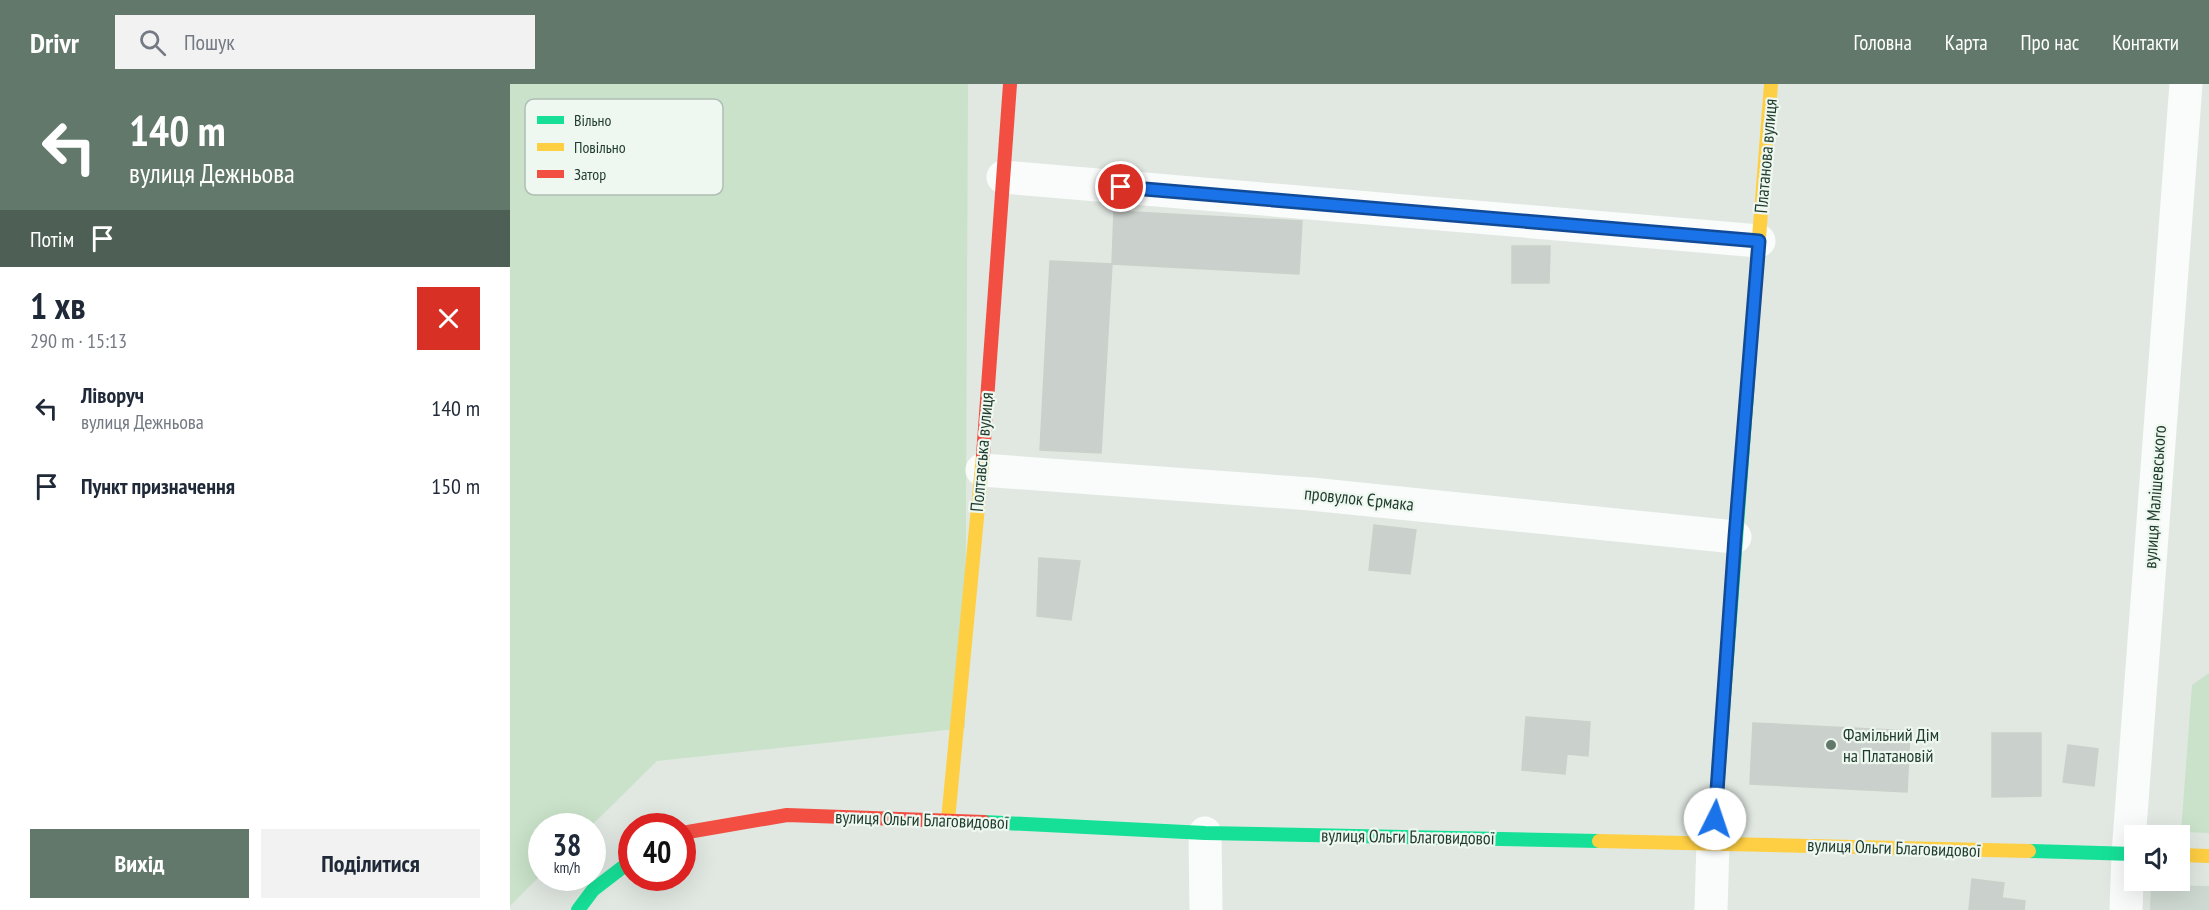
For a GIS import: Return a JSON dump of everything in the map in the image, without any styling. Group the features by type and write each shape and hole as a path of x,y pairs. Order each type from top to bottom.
{"street":[{"name":"Полтавська вулиця","path":"948,820 982,470 1010,84"},
{"name":"Платанова вулиця","path":"1711,910 1713,843 1735,537 1772,84"},
{"name":"вулиця Малішевського","path":"2133,825 2186,84"},
{"path":"1003,177 1759,241"},
{"name":"провулок Єрмака","path":"982,470 1311,494 1735,537"},
{"name":"вулиця Ольги Благовидової","path":"696,831 787,815 948,820 1205,834 1713,843 2124,854"},
{"path":"1205,834 1206,910"},
{"path":"2190,855 2209,856"},
{"path":"578,910 593,890 618,871"},
{"name":"вулиця Малішевського","path":"2126,910 2128,891"}],"shaded area":[{"path":"2190,886 2209,886 2209,910 2150,910 2151,891 2190,891"}],"green space":[{"path":"510,84 968,84 965,728 657,761 604,813 528,813 528,888 510,906"},
{"path":"2209,673 2209,833 2190,832 2190,825 2182,825 2192,685"}],"building":[{"path":"1114,211 1302,221 1299,274 1112,264"},
{"path":"1512,246 1550,246 1549,283 1512,283"},
{"path":"1050,261 1112,264 1101,453 1040,450"},
{"path":"1374,525 1416,530 1410,574 1369,570"},
{"path":"1039,558 1080,561 1071,620 1037,616"},
{"path":"1526,717 1590,722 1588,756 1567,754 1565,774 1522,770"},
{"name":"Фамільний Дім на Платановій","path":"1753,723 1910,731 1907,792 1750,784"},
{"path":"1992,733 2041,733 2041,796 1992,797"},
{"path":"2068,745 2098,749 2094,786 2063,782"},
{"path":"1972,879 2004,883 2002,898 2025,901 2024,910 1969,910"}],"traffic: fast":[{"path":"1713,843 1750,354"},
{"path":"984,822 1205,833 1599,841"},
{"path":"2029,851 2124,854"},
{"path":"578,910 593,890 618,871"}],"traffic: slow":[{"path":"1750,354 1771,84"},
{"path":"948,820 983,455"},
{"path":"1599,841 2029,851"},
{"path":"2190,855 2209,856"}],"traffic: jam":[{"path":"983,455 1010,84"},
{"path":"696,831 787,815 984,822"}],"place":[{"name":"Фамільний Дім на Платановій","path":"1831,745"}],"route":[{"path":"1121,187 1759,241 1715,819"}]}
